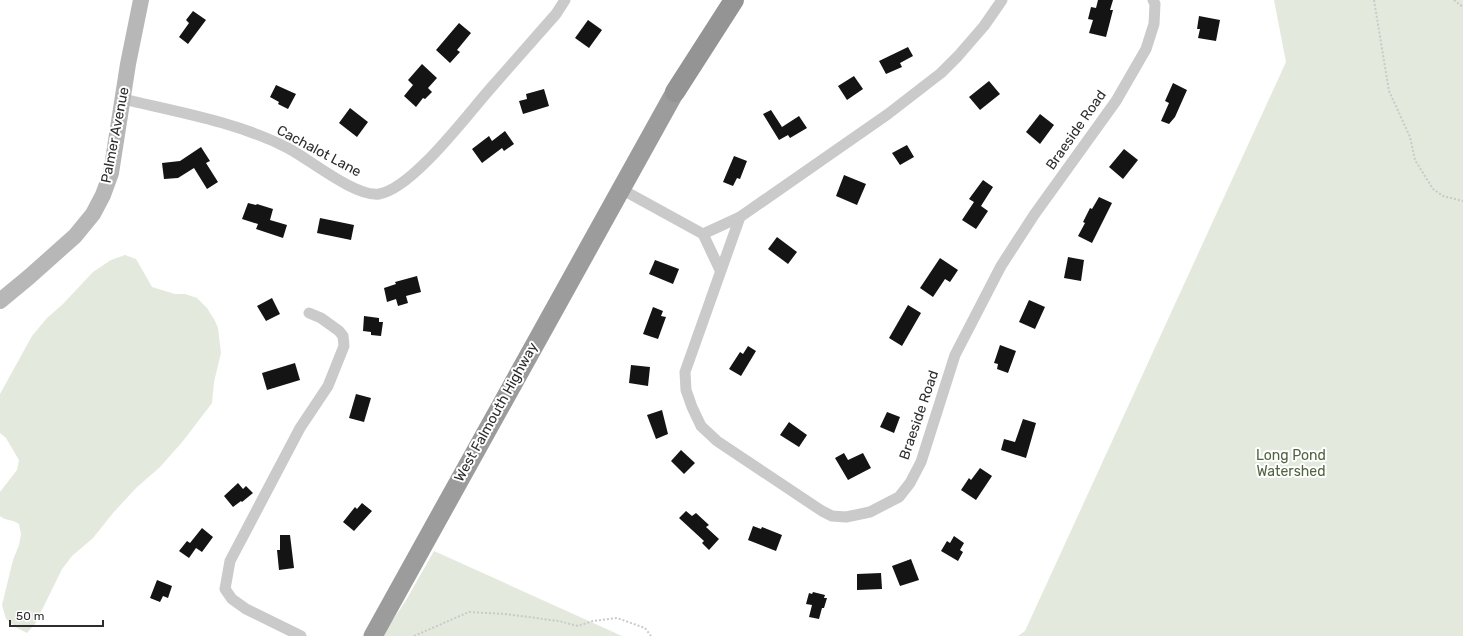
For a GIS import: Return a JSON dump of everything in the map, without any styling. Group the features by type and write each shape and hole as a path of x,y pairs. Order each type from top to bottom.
{"highway":[{"path":"675,92 720,0"},
{"path":"675,92 734,0"},
{"name":"West Falmouth Highway","path":"373,636 675,92"}],"main road":[{"name":"Palmer Avenue","path":"0,300 29,277 75,236 93,214 103,195 111,173 128,64 141,0"}],"street":[{"name":"Cachalot Lane","path":"123,99 235,126 288,148 338,180 357,189 373,194 380,194 403,182 439,150 556,14 565,0"},
{"path":"704,234 740,217 888,114 941,73 984,26 1002,0"},
{"name":"Braeside Road","path":"740,217 685,372 686,390 692,407 701,426 717,442 822,512 832,516 846,517 870,512 899,497 910,483 921,462 955,355 1001,266 1034,215 1116,102 1146,49 1154,24 1155,4 1153,0"},
{"path":"621,189 704,234 720,270"},
{"path":"301,636 246,609 232,599 225,589 230,562 300,428 328,386 344,346 343,336 339,331 321,318 309,313"}],"path":[{"path":"1374,0 1389,91 1410,137 1415,160 1433,189 1443,196 1463,201"},
{"path":"1454,0 1463,7"},
{"path":"414,636 469,612 505,614 559,621 578,626 593,621 617,618 645,628 651,636"}],"green space":[{"name":"Long Pond Watershed","path":"1274,0 1463,0 1463,636 1018,636 1025,631 1286,62"},
{"path":"125,255 136,259 152,287 175,294 185,294 197,298 207,308 215,321 218,328 221,353 214,382 212,403 183,441 160,467 136,488 93,538 72,556 62,569 35,624 27,633 17,628 6,619 2,605 21,534 19,524 0,516 0,492 17,470 19,460 6,438 0,433 0,394 32,336 47,318 63,304 93,272 111,260"},
{"path":"434,551 622,636 382,636 405,602"}],"building":[{"path":"1098,0 1113,0 1110,10 1113,10 1106,37 1089,33 1093,20 1088,19 1091,7 1096,8"},
{"path":"193,11 206,20 188,44 179,37 189,23 186,20"},
{"path":"1199,16 1220,20 1216,41 1198,38 1200,29 1197,29"},
{"path":"588,20 602,30 589,48 575,38"},
{"path":"459,23 471,33 457,50 460,52 450,63 436,50"},
{"path":"908,47 913,56 900,63 902,67 886,74 879,61"},
{"path":"422,64 437,78 428,88 432,92 425,99 423,98 416,107 404,96 413,85 408,80"},
{"path":"854,76 863,89 847,100 838,86"},
{"path":"989,81 1000,94 980,110 969,97"},
{"path":"1173,83 1187,90 1175,117 1169,124 1161,121 1169,103 1165,101"},
{"path":"276,85 296,94 288,109 278,104 279,102 270,97"},
{"path":"544,89 549,106 523,114 519,101 527,99 526,94"},
{"path":"350,108 368,122 357,137 339,123"},
{"path":"771,110 782,127 799,116 807,128 790,138 788,135 779,140 763,114"},
{"path":"1040,114 1054,125 1040,144 1026,132"},
{"path":"505,131 514,144 504,151 502,148 482,163 472,149 489,136 492,141"},
{"path":"907,145 914,157 900,165 892,153"},
{"path":"201,147 210,161 206,163 218,182 207,189 194,168 178,178 164,179 162,163 180,161"},
{"path":"1124,149 1138,160 1123,179 1109,167"},
{"path":"734,156 747,161 740,179 737,178 733,186 723,182"},
{"path":"844,175 866,184 857,205 836,196"},
{"path":"983,180 993,187 981,206 988,211 976,229 962,220 974,202 969,199"},
{"path":"1099,197 1112,203 1092,243 1078,236 1085,223 1083,222 1090,208 1092,209"},
{"path":"248,203 273,209 270,220 287,225 283,238 256,229 258,224 242,219"},
{"path":"320,218 354,225 351,240 317,233"},
{"path":"777,237 797,252 788,264 768,249"},
{"path":"1068,257 1084,260 1081,281 1064,278"},
{"path":"940,258 958,270 950,282 945,279 933,297 920,288"},
{"path":"655,260 679,269 673,284 649,274"},
{"path":"417,276 421,292 406,296 408,303 398,306 396,299 387,302 384,288 396,284 395,282"},
{"path":"272,298 280,314 266,321 257,306"},
{"path":"1029,300 1045,307 1035,329 1019,322"},
{"path":"908,305 921,313 902,346 889,338"},
{"path":"653,307 663,311 661,316 666,317 658,339 643,334"},
{"path":"364,316 379,318 379,322 383,322 381,336 371,335 371,332 363,331"},
{"path":"1000,345 1016,351 1008,373 997,369 998,364 994,363"},
{"path":"748,346 756,351 741,376 729,369 740,352 743,354"},
{"path":"295,363 300,380 267,390 262,373"},
{"path":"631,365 650,367 648,386 629,383"},
{"path":"356,394 371,398 364,422 349,418"},
{"path":"662,410 668,434 656,439 647,415"},
{"path":"887,412 900,417 894,433 880,427"},
{"path":"1023,419 1036,423 1026,458 1001,450 1004,439 1015,442"},
{"path":"789,422 807,435 799,447 780,435"},
{"path":"681,450 695,463 684,474 671,461"},
{"path":"844,453 848,460 863,453 871,468 848,480 835,458"},
{"path":"980,468 992,476 976,500 961,490 969,478 971,480"},
{"path":"238,483 243,489 246,486 253,493 233,507 224,496"},
{"path":"362,503 372,511 354,531 343,522 355,507 357,509"},
{"path":"686,511 692,516 696,513 709,525 706,527 719,539 709,550 702,543 704,541 679,518"},
{"path":"753,526 761,529 762,527 782,535 776,551 748,540"},
{"path":"202,528 213,537 202,552 196,548 189,558 179,551 187,541 190,543"},
{"path":"280,535 290,535 294,568 279,570 277,550 280,550"},
{"path":"954,536 964,543 960,550 963,552 958,561 941,551 947,541 950,543"},
{"path":"911,559 919,580 900,586 892,566"},
{"path":"881,573 882,589 857,590 857,574"},
{"path":"157,580 172,586 168,598 163,596 160,602 150,598"},
{"path":"813,592 825,595 824,598 827,598 819,619 809,617 812,605 806,604 809,593 812,594"}]}
